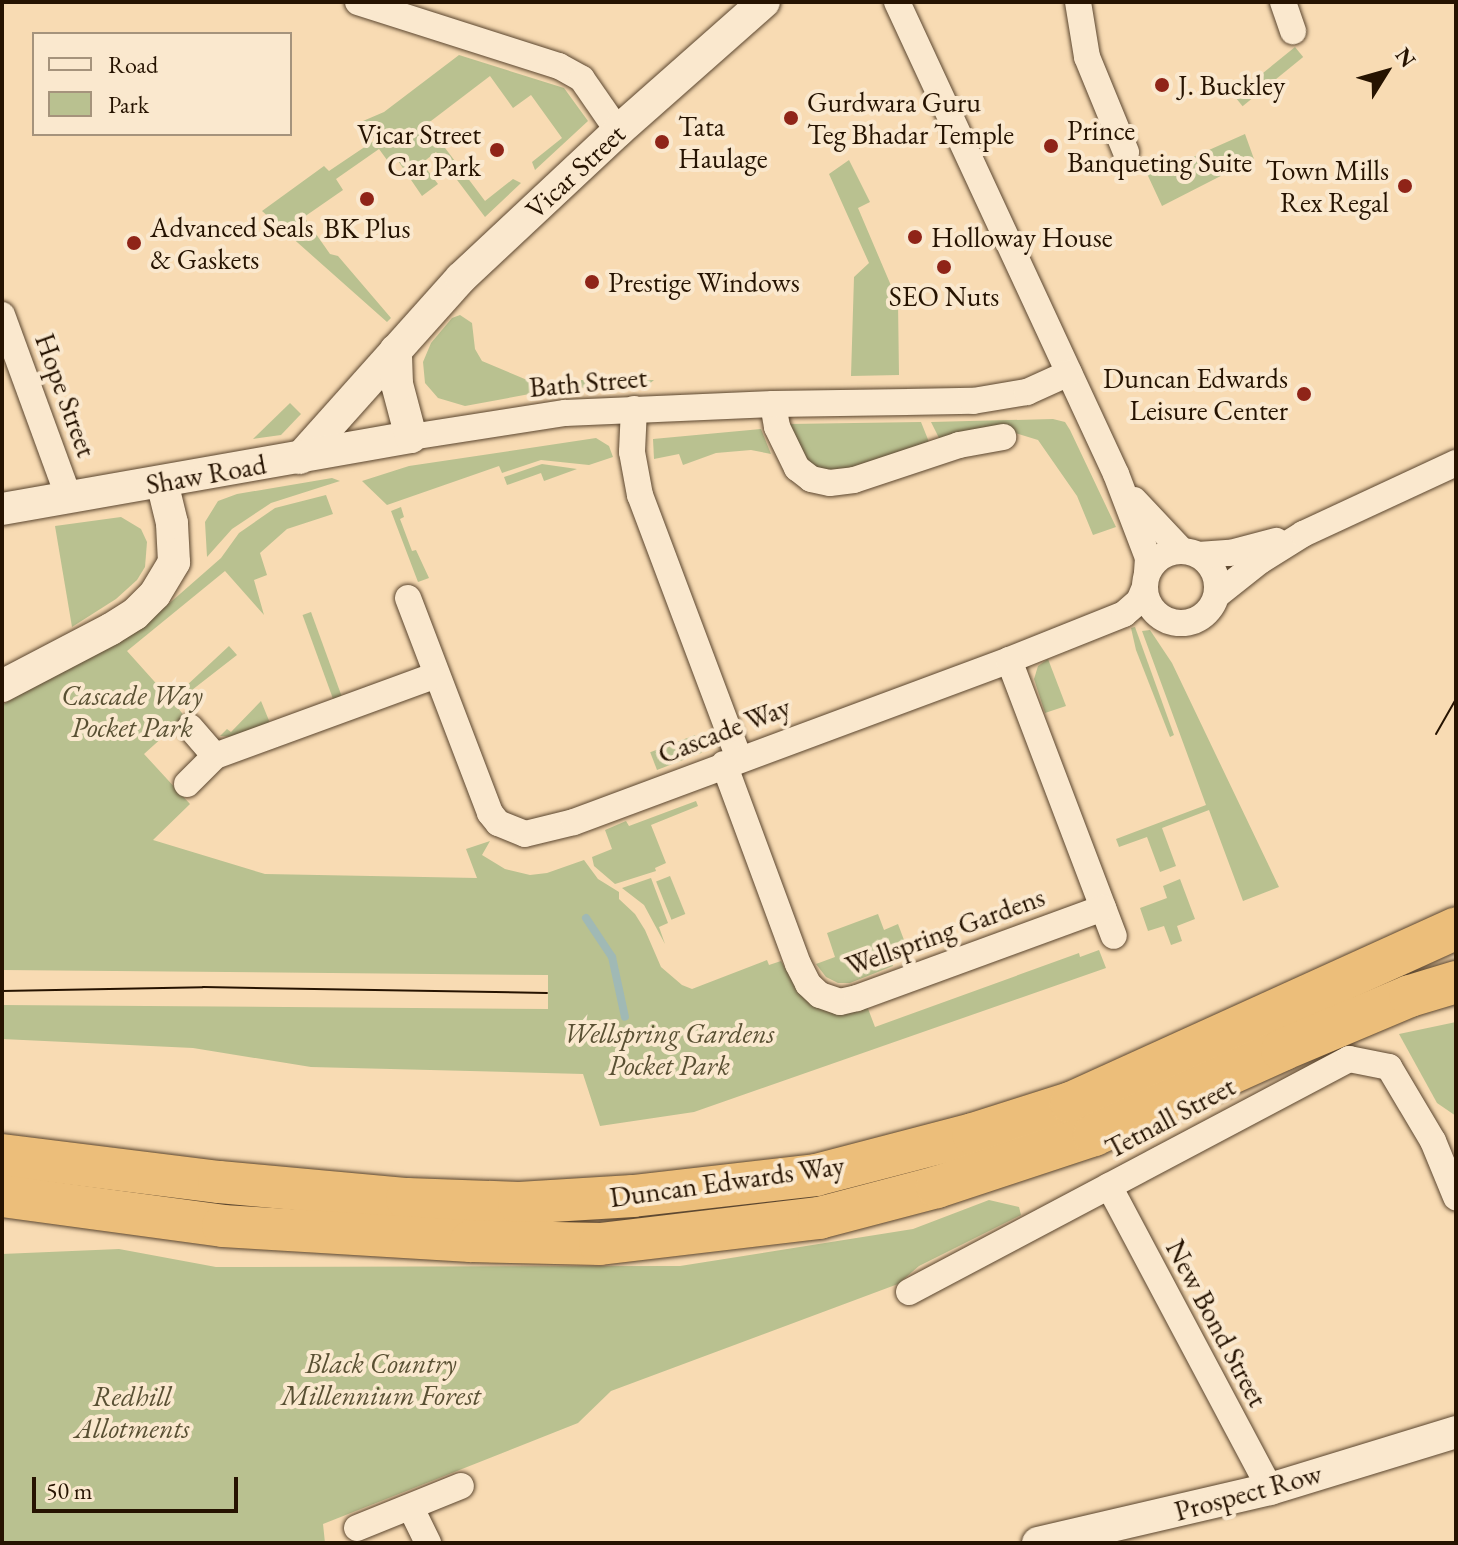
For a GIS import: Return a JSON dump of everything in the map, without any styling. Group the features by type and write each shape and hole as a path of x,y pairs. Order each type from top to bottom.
{"highway":[{"name":"Duncan Edwards Way","path":"2,1155 219,1182 407,1199 519,1203 633,1196 816,1175 973,1134 1071,1103 1456,928"},
{"name":"Duncan Edwards Way","path":"2,1196 223,1226 485,1241 600,1244 819,1218 937,1187 1094,1135 1410,996 1456,982"}],"street":[{"path":"358,2 559,66 582,79 618,131"},
{"name":"Vicar Street","path":"300,458 461,278 618,131 764,2"},
{"path":"897,2 1116,474 1144,544 1148,558 1146,581 1157,615 1177,624 1192,622 1209,611 1217,595 1260,561 1303,534 1456,463"},
{"path":"1078,2 1087,57 1126,152"},
{"path":"1283,2 1293,31"},
{"name":"Hope Street","path":"2,315 69,498"},
{"path":"396,350 397,384 411,437"},
{"name":"Bath Street","path":"411,437 565,413 773,404 973,401 1027,392 1069,373"},
{"path":"773,404 777,427 797,468 811,479 830,483 854,480 959,445 1003,437"},
{"path":"634,409 632,452 640,495 732,761"},
{"name":"Shaw Road","path":"2,509 411,437"},
{"path":"1116,474 1147,515 1212,568 1217,595"},
{"path":"2,686 111,629 155,594 174,562 172,523 162,482"},
{"path":"1146,581 1163,556 1230,553 1303,534"},
{"name":"Cascade Way","path":"408,598 490,813 498,823 525,834 574,822 1124,614 1139,601 1146,581"},
{"name":"Cascade Way","path":"1124,614 1157,615"},
{"path":"1009,660 1114,936"},
{"path":"187,784 215,756 436,675"},
{"path":"190,727 215,756"},
{"name":"Wellspring Gardens","path":"732,761 798,964 808,984 820,995 840,1002 857,998 1103,908"},
{"name":"Tetnall Street","path":"909,1292 1349,1059 1389,1067 1445,1143 1456,1197"},
{"name":"New Bond Street","path":"1109,1186 1270,1489"},
{"name":"Prospect Row","path":"1038,1543 1270,1489 1456,1432"},
{"path":"357,1528 461,1486"},
{"path":"411,1508 428,1543"}],"green space":[{"path":"1295,47 1303,57 1243,106 1234,96"},
{"path":"459,55 564,88 588,121 535,170 532,162 562,138 531,95 513,108 490,76 427,124 485,201 513,179 521,183 485,217 436,152 422,163 438,184 422,196 394,155 387,160 379,149 336,179 343,190 304,217 330,254 338,256 391,318 387,322 262,211 324,166 329,171 375,140 363,121 384,112"},
{"path":"1245,134 1254,159 1162,206 1142,163 1166,169"},
{"path":"849,160 870,202 858,208 898,302 899,375 851,376 854,277 869,263 829,174"},
{"path":"460,315 472,323 475,349 482,361 551,390 465,406 438,398 425,383 423,362 431,343 452,318"},
{"path":"581,380 654,380 648,385 593,391 580,387"},
{"path":"290,403 301,414 281,435 253,439"},
{"path":"1053,419 1065,422 1070,430 1116,527 1093,535 1077,496 1038,440 1009,431 941,442 931,422"},
{"path":"921,422 931,447 840,473 813,471 788,424"},
{"path":"761,429 771,454 751,450 716,453 683,465 679,454 654,459 653,439"},
{"path":"596,438 609,446 613,457 589,465 541,460 502,473 499,466 387,505 362,481 409,466"},
{"path":"542,464 577,469 544,481 541,473 507,485 504,477"},
{"path":"332,478 340,481 271,503 232,529 207,557 205,522 218,501 237,494"},
{"path":"326,495 333,514 287,529 260,553 267,575 254,580 264,615 225,571 127,651 171,700 229,646 237,655 192,690 194,694 178,708 185,717 144,754 190,804 153,840 265,874 477,878 466,849 490,841 482,855 505,869 530,875 547,873 584,860 598,879 619,892 619,899 635,914 645,930 661,967 682,985 692,989 767,960 769,965 781,961 801,995 867,1006 875,1027 1079,953 1080,957 1099,950 1106,968 694,1112 600,1126 583,1074 311,1067 193,1048 2,1039 2,1005 548,1009 548,975 2,970 2,705 156,615 221,558 239,533 275,508"},
{"path":"401,507 404,517 400,519 412,551 416,550 429,578 418,582 391,511"},
{"path":"121,517 141,529 147,542 145,567 137,580 116,599 72,627 55,526"},
{"path":"311,612 342,697 333,700 303,615"},
{"path":"1135,627 1174,735 1170,737 1136,650 1131,628"},
{"path":"1150,630 1172,663 1279,887 1243,901 1209,810 1162,828 1176,866 1160,872 1147,837 1119,847 1116,839 1206,805 1142,631"},
{"path":"1048,659 1066,706 1045,713 1034,679 1038,666"},
{"path":"261,701 270,723 232,737 220,736 227,729 231,732"},
{"path":"695,735 702,753 657,770 650,752"},
{"path":"696,801 698,806 651,825 666,863 655,868 656,871 615,884 594,866 592,857 612,849 605,830 626,821 629,826"},
{"path":"670,876 685,914 671,920 656,882"},
{"path":"651,878 668,923 659,927 665,944 644,905 622,888"},
{"path":"1180,879 1195,919 1177,926 1182,941 1171,945 1164,926 1148,931 1140,908 1167,898 1163,886"},
{"path":"878,914 884,930 898,924 904,940 886,947 893,966 850,983 838,983 826,977 816,964 835,957 827,933"},
{"path":"1456,1022 1456,1116 1437,1103 1399,1034"},
{"path":"989,1200 1019,1207 1021,1215 919,1266 898,1284 611,1391 578,1423 323,1524 325,1543 2,1543 2,1254 119,1249 216,1267 680,1266 913,1229"}],"waterway":[{"path":"586,918 612,957 625,1017"}],"tram line":[{"path":"1436,734 1456,699"},
{"path":"2,991 203,987 547,993"}],"place":[{"name":"J. Buckley","path":"1162,85"},
{"name":"Gurdwara Guru Teg Bhadar Temple","path":"791,118"},
{"name":"Tata Haulage","path":"662,142"},
{"name":"Prince Banqueting Suite","path":"1051,146"},
{"name":"Vicar Street Car Park","path":"497,150"},
{"name":"Town Mills Rex Regal","path":"1405,186"},
{"name":"BK Plus","path":"367,199"},
{"name":"Holloway House","path":"915,237"},
{"name":"Advanced Seals & Gaskets","path":"134,243"},
{"name":"SEO Nuts","path":"944,267"},
{"name":"Prestige Windows","path":"592,282"},
{"name":"Duncan Edwards Leisure Center","path":"1304,394"}],"park label":[{"name":"Cascade Way Pocket Park","path":"132,711"},
{"name":"Wellspring Gardens Pocket Park","path":"669,1049"},
{"name":"Black Country Millennium Forest","path":"381,1379"},
{"name":"Redhill Allotments","path":"132,1412"}]}
